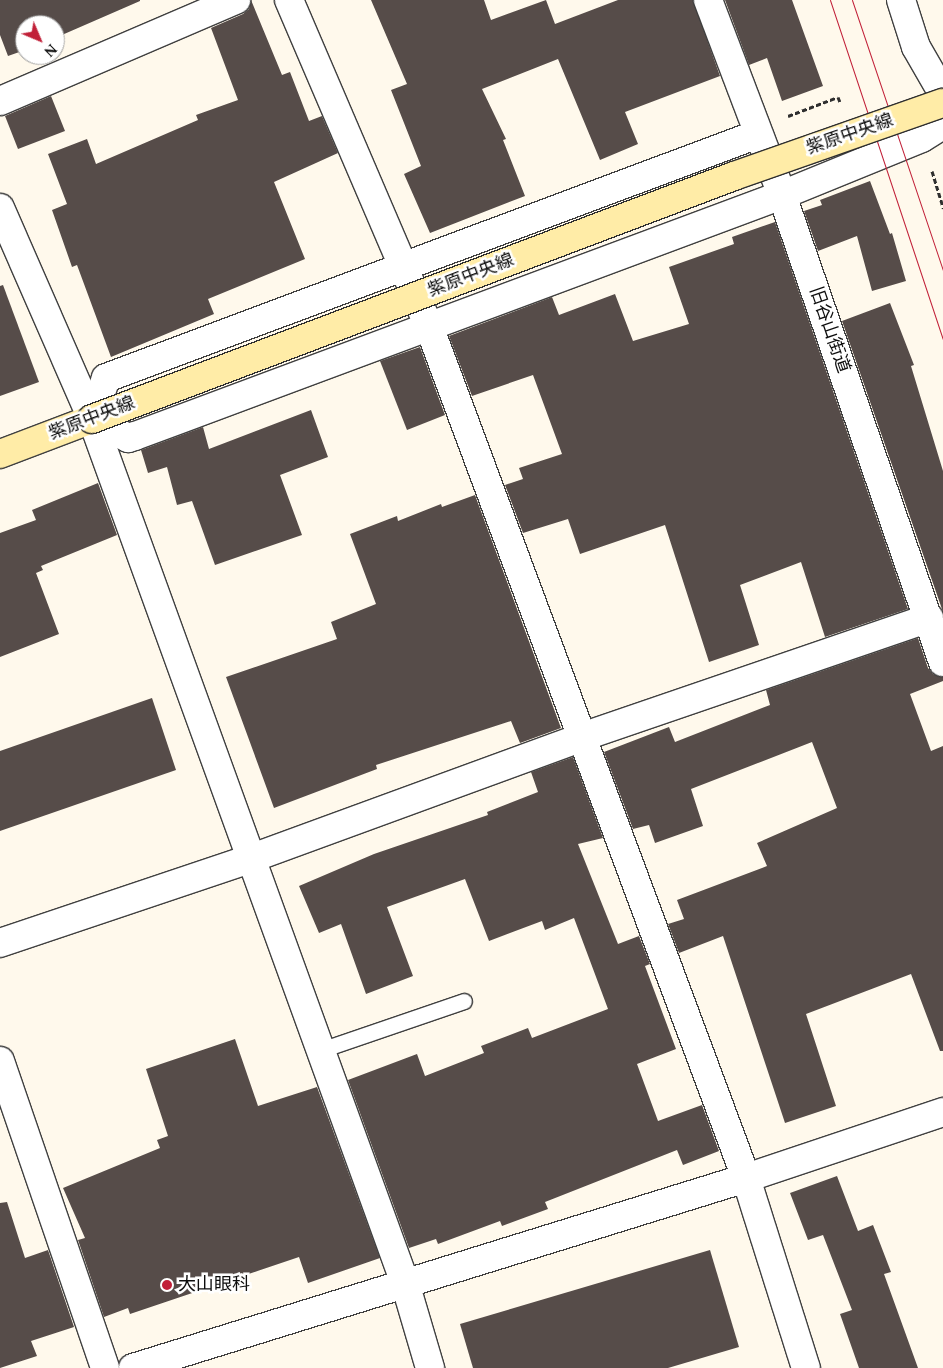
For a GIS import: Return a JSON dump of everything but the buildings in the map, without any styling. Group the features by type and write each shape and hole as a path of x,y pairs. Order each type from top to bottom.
{"street":[{"path":"0,101 236,0"},
{"path":"289,0 430,329 746,1178 806,1368"},
{"name":"旧谷山街道","path":"708,0 782,195 943,662"},
{"path":"901,0 916,47 943,94"},
{"name":"紫原中央線","path":"0,454 734,176 943,103"},
{"path":"92,419 128,438 134,436 430,329 782,195 922,138 943,125"},
{"path":"92,419 106,378 758,134"},
{"path":"0,208 92,419 405,1283 430,1368"},
{"path":"0,943 252,858 582,737 929,618"},
{"path":"0,1061 105,1368"},
{"path":"133,1368 746,1178 943,1112"}],"lane":[{"path":"321,1050 464,1001"}],"tram line":[{"path":"830,0 943,339"},
{"path":"852,0 943,270"}],"place":[{"name":"大山眼科","path":"167,1285"}]}
